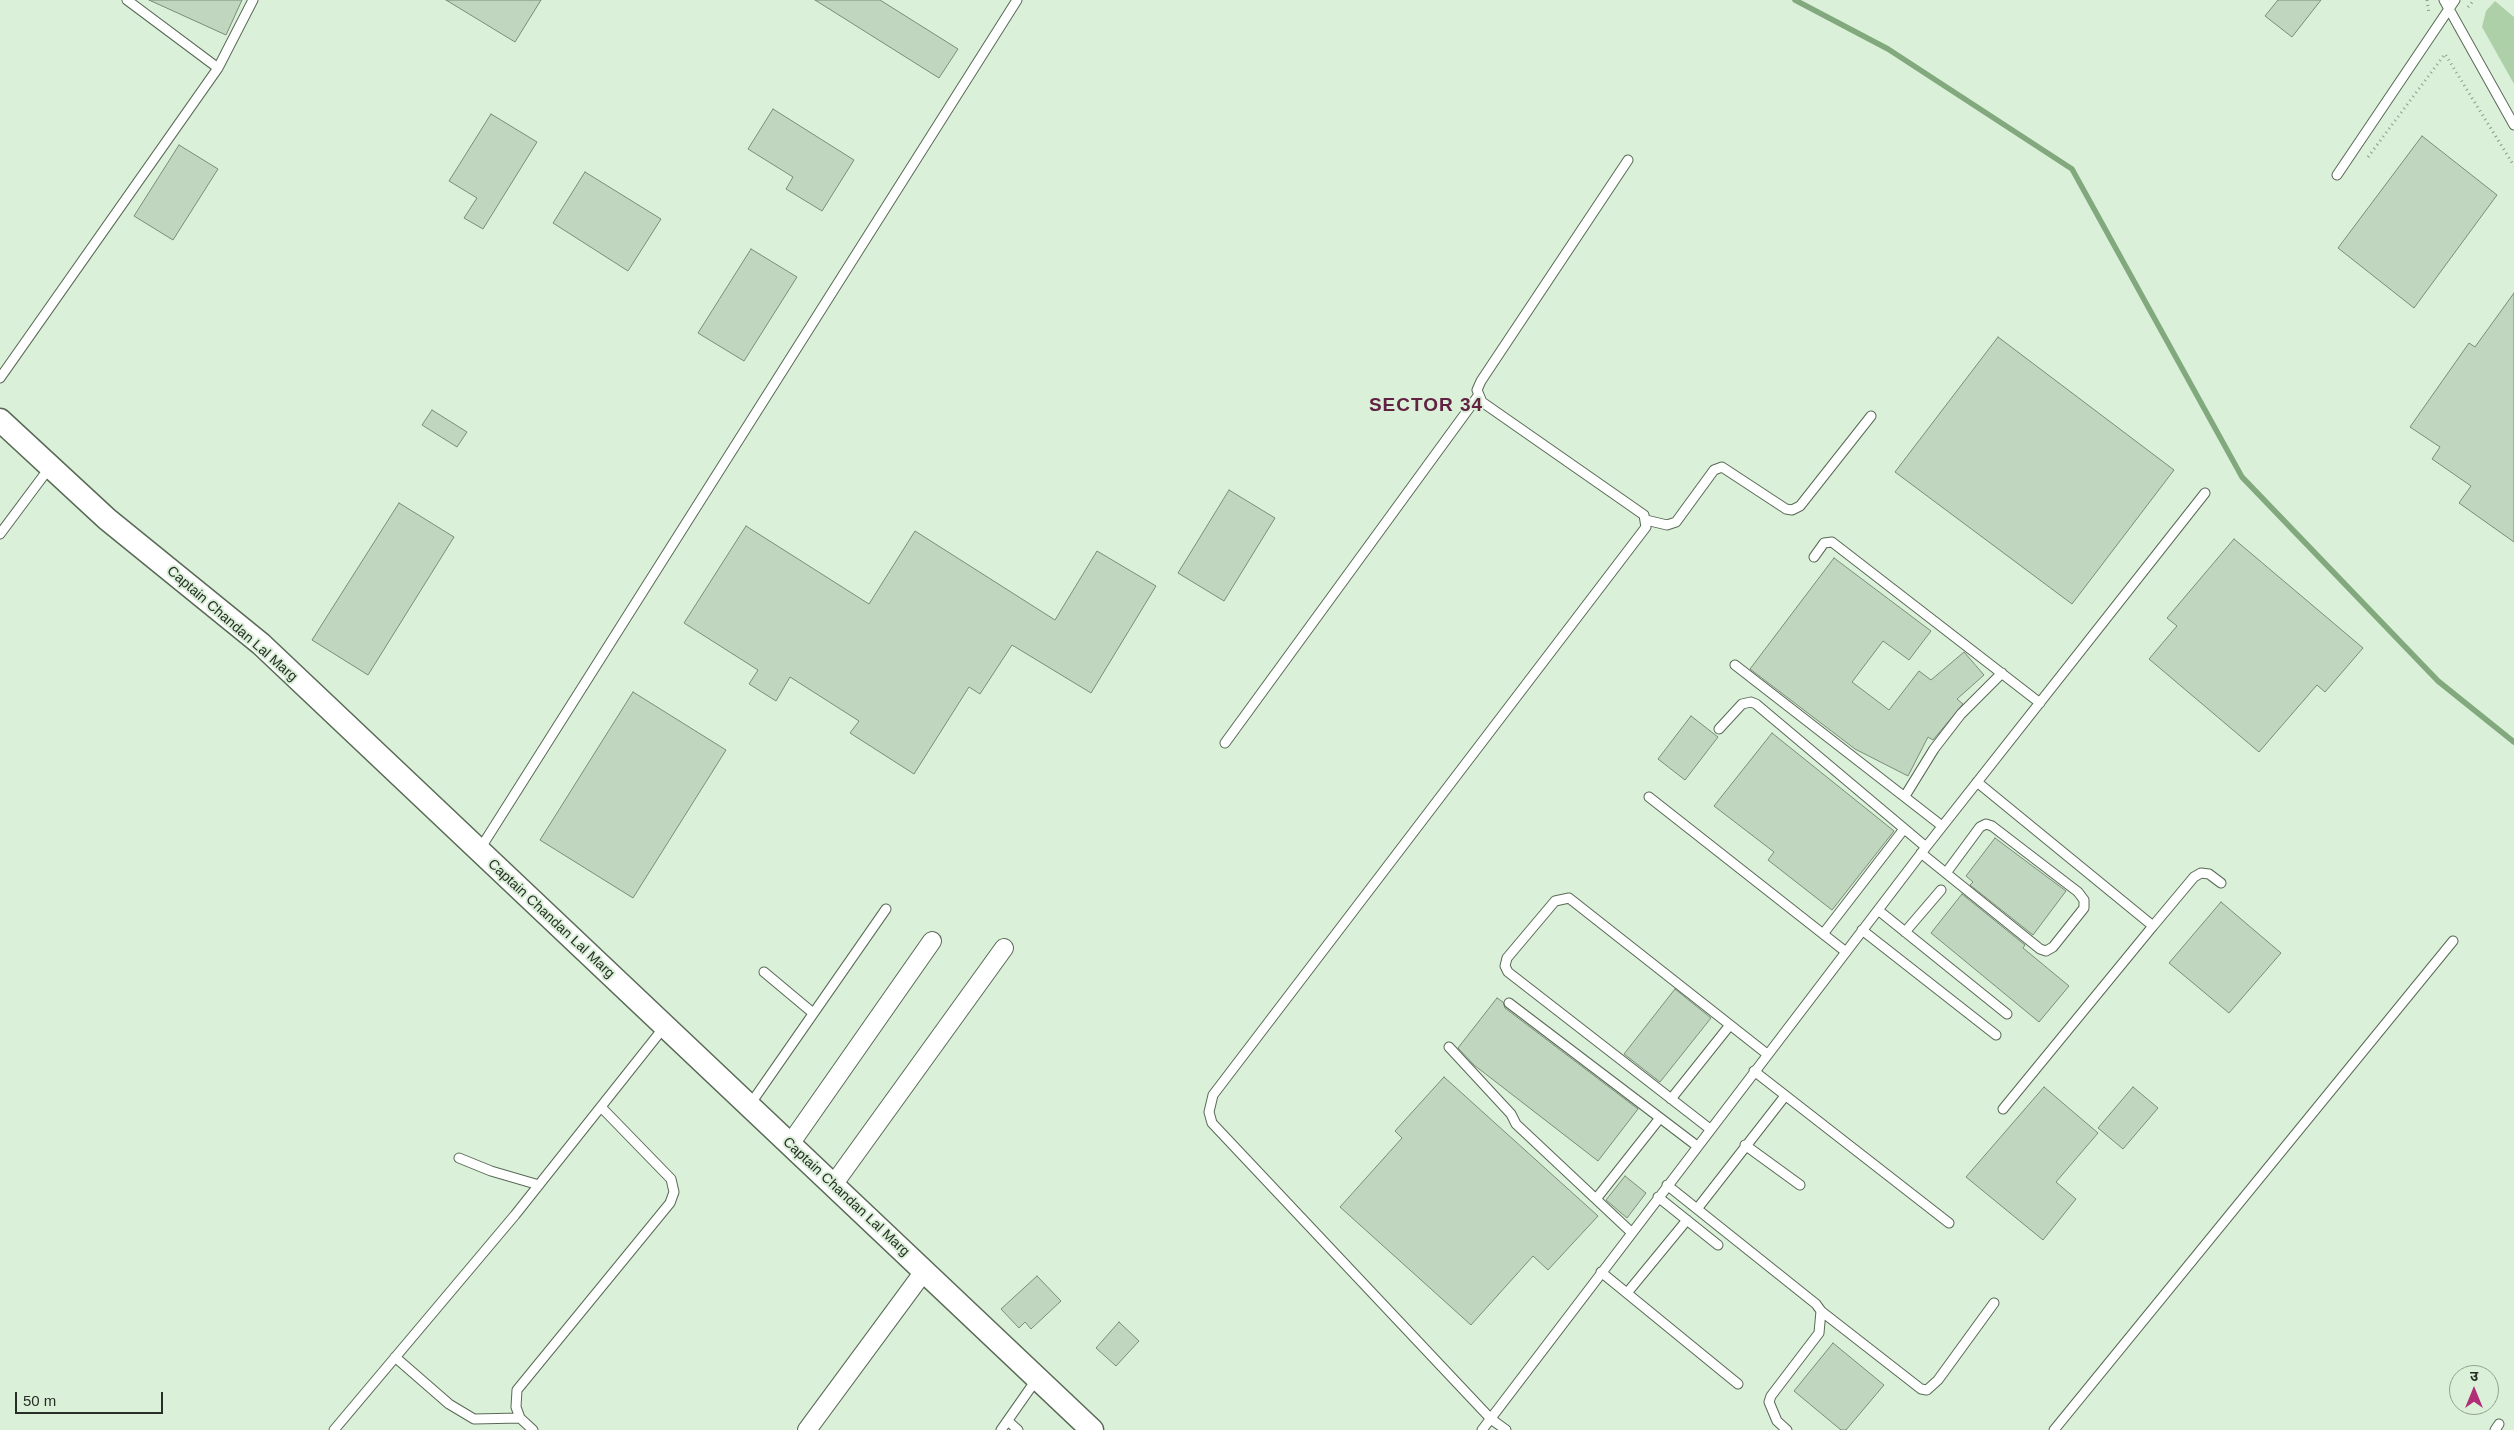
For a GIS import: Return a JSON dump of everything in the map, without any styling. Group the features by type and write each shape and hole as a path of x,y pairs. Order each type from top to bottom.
{"street":[{"name":"Captain Chandan Lal Marg","path":"0,420 107,519 261,644 478,851 924,1270 1036,1380 1092,1430"},
{"path":"790,1144 932,941"},
{"path":"833,1185 1004,948"},
{"path":"807,1430 924,1270"}],"lane":[{"path":"127,0 218,68"},
{"path":"0,378 218,68 253,0"},
{"path":"478,851 1017,0"},
{"path":"2337,175 2450,2 2514,125"},
{"path":"1506,1430 1491,1419 1212,1123 1209,1112 1213,1095 1641,538 1646,527 1644,514 1482,402 1477,390 1480,381 1628,160"},
{"path":"1225,743 1478,396"},
{"path":"1646,520 1667,525 1676,522 1714,470 1722,467 1786,509 1792,510 1800,506 1871,416"},
{"path":"0,534 50,467"},
{"path":"1482,1430 1696,1146 1942,826 2205,493"},
{"path":"1814,557 1824,543 1832,542 2040,703"},
{"path":"1735,665 1942,826"},
{"path":"1905,796 1934,749 1961,714 2002,673"},
{"path":"1719,729 1742,704 1751,702 1756,704 1904,828 1946,873 2040,949 2046,950 2053,947 2084,908 2084,900 2078,892 1992,826 1986,824 1980,827 1946,873"},
{"path":"1977,782 2153,926"},
{"path":"1649,797 1846,952"},
{"path":"1823,934 1904,828"},
{"path":"2003,1109 2194,877 2201,873 2210,874 2221,882"},
{"path":"1905,932 1941,890"},
{"path":"1710,1129 1508,972 1505,966 1507,958 1554,901 1569,898 1767,1054"},
{"path":"749,1106 886,909"},
{"path":"1878,910 2007,1014"},
{"path":"1862,930 1996,1035"},
{"path":"2054,1430 2453,941"},
{"path":"764,972 813,1013"},
{"path":"1509,1003 1696,1146"},
{"path":"1671,1099 1730,1025"},
{"path":"334,1430 539,1185 665,1026"},
{"path":"1449,1047 1511,1114 1516,1124 1632,1232"},
{"path":"1754,1071 1949,1223"},
{"path":"1696,1209 1785,1096"},
{"path":"533,1430 520,1418 516,1407 517,1390 670,1203 674,1192 671,1179 601,1106"},
{"path":"1596,1199 1660,1118"},
{"path":"1745,1145 1800,1185"},
{"path":"459,1158 490,1171 539,1185"},
{"path":"1667,1185 1921,1390 1927,1390 1938,1380 1994,1303"},
{"path":"1658,1196 1718,1245"},
{"path":"1627,1293 1687,1220"},
{"path":"1601,1272 1738,1384"},
{"path":"1787,1430 1777,1421 1769,1402 1771,1396 1819,1333 1821,1311"},
{"path":"395,1357 449,1404 474,1419 520,1418"},
{"path":"1001,1430 1036,1380"},
{"path":"1008,1421 1018,1430"}],"path":[{"path":"2468,8 2474,0"},
{"path":"2366,160 2445,54 2514,166"}],"green space":[{"path":"2495,1 2514,17 2514,84 2482,27 2486,11"}],"building":[{"path":"149,0 242,0 226,35"},
{"path":"446,0 541,0 515,42"},
{"path":"815,0 880,0 958,49 939,78"},
{"path":"2278,0 2321,0 2292,37 2265,16"},
{"path":"773,109 854,160 822,211 786,189 793,177 748,149"},
{"path":"491,114 537,142 483,229 464,218 477,198 449,181"},
{"path":"2422,136 2497,195 2414,308 2338,248"},
{"path":"179,145 218,169 173,240 134,216"},
{"path":"585,172 661,219 628,271 553,223"},
{"path":"751,249 797,277 744,361 698,333"},
{"path":"2514,293 2514,542 2459,503 2471,486 2432,459 2440,447 2410,427 2469,343 2475,347"},
{"path":"1998,337 2174,470 2072,604 1895,472"},
{"path":"432,410 467,432 457,447 422,425"},
{"path":"1229,490 1275,518 1224,601 1178,573"},
{"path":"399,503 454,537 368,675 312,640"},
{"path":"746,526 869,604 915,531 1055,620 1097,551 1156,586 1091,693 1012,645 980,694 969,687 914,774 850,733 859,721 790,677 776,701 749,684 758,670 684,623"},
{"path":"2234,539 2363,648 2325,692 2317,685 2259,752 2149,659 2177,626 2167,618"},
{"path":"1834,558 1931,631 1909,660 1883,641 1852,682 1889,710 1919,671 1931,680 1964,652 1984,675 1957,699 1963,704 1933,740 1928,737 1908,776 1855,749 1750,669"},
{"path":"633,692 726,750 633,898 540,840"},
{"path":"1691,716 1718,737 1685,780 1658,759"},
{"path":"1772,733 1894,831 1832,910 1768,860 1774,852 1714,806"},
{"path":"1995,838 2066,891 2033,935 1970,885 1973,882 1966,876"},
{"path":"1962,894 2025,945 2023,948 2069,986 2039,1022 1931,933"},
{"path":"2221,902 2281,953 2229,1013 2169,963"},
{"path":"1675,989 1711,1018 1660,1082 1624,1054"},
{"path":"1497,998 1503,1002 1505,1008 1638,1109 1598,1161 1474,1065 1458,1048"},
{"path":"1444,1077 1598,1216 1548,1270 1533,1256 1471,1325 1340,1207 1402,1138 1395,1131"},
{"path":"2044,1087 2098,1133 2056,1182 2076,1199 2043,1240 1966,1177"},
{"path":"2133,1087 2158,1108 2123,1149 2098,1128"},
{"path":"1625,1176 1646,1193 1627,1218 1606,1200"},
{"path":"1037,1276 1061,1301 1031,1329 1025,1322 1019,1328 1001,1309"},
{"path":"1119,1322 1139,1341 1116,1366 1096,1348"},
{"path":"1833,1343 1884,1385 1846,1430 1841,1430 1794,1391"}],"waterway":[{"path":"1795,0 1888,49 2072,169 2242,477 2438,681 2514,742"}],"district":[{"name":"SECTOR 34","path":"1426,406"}]}
